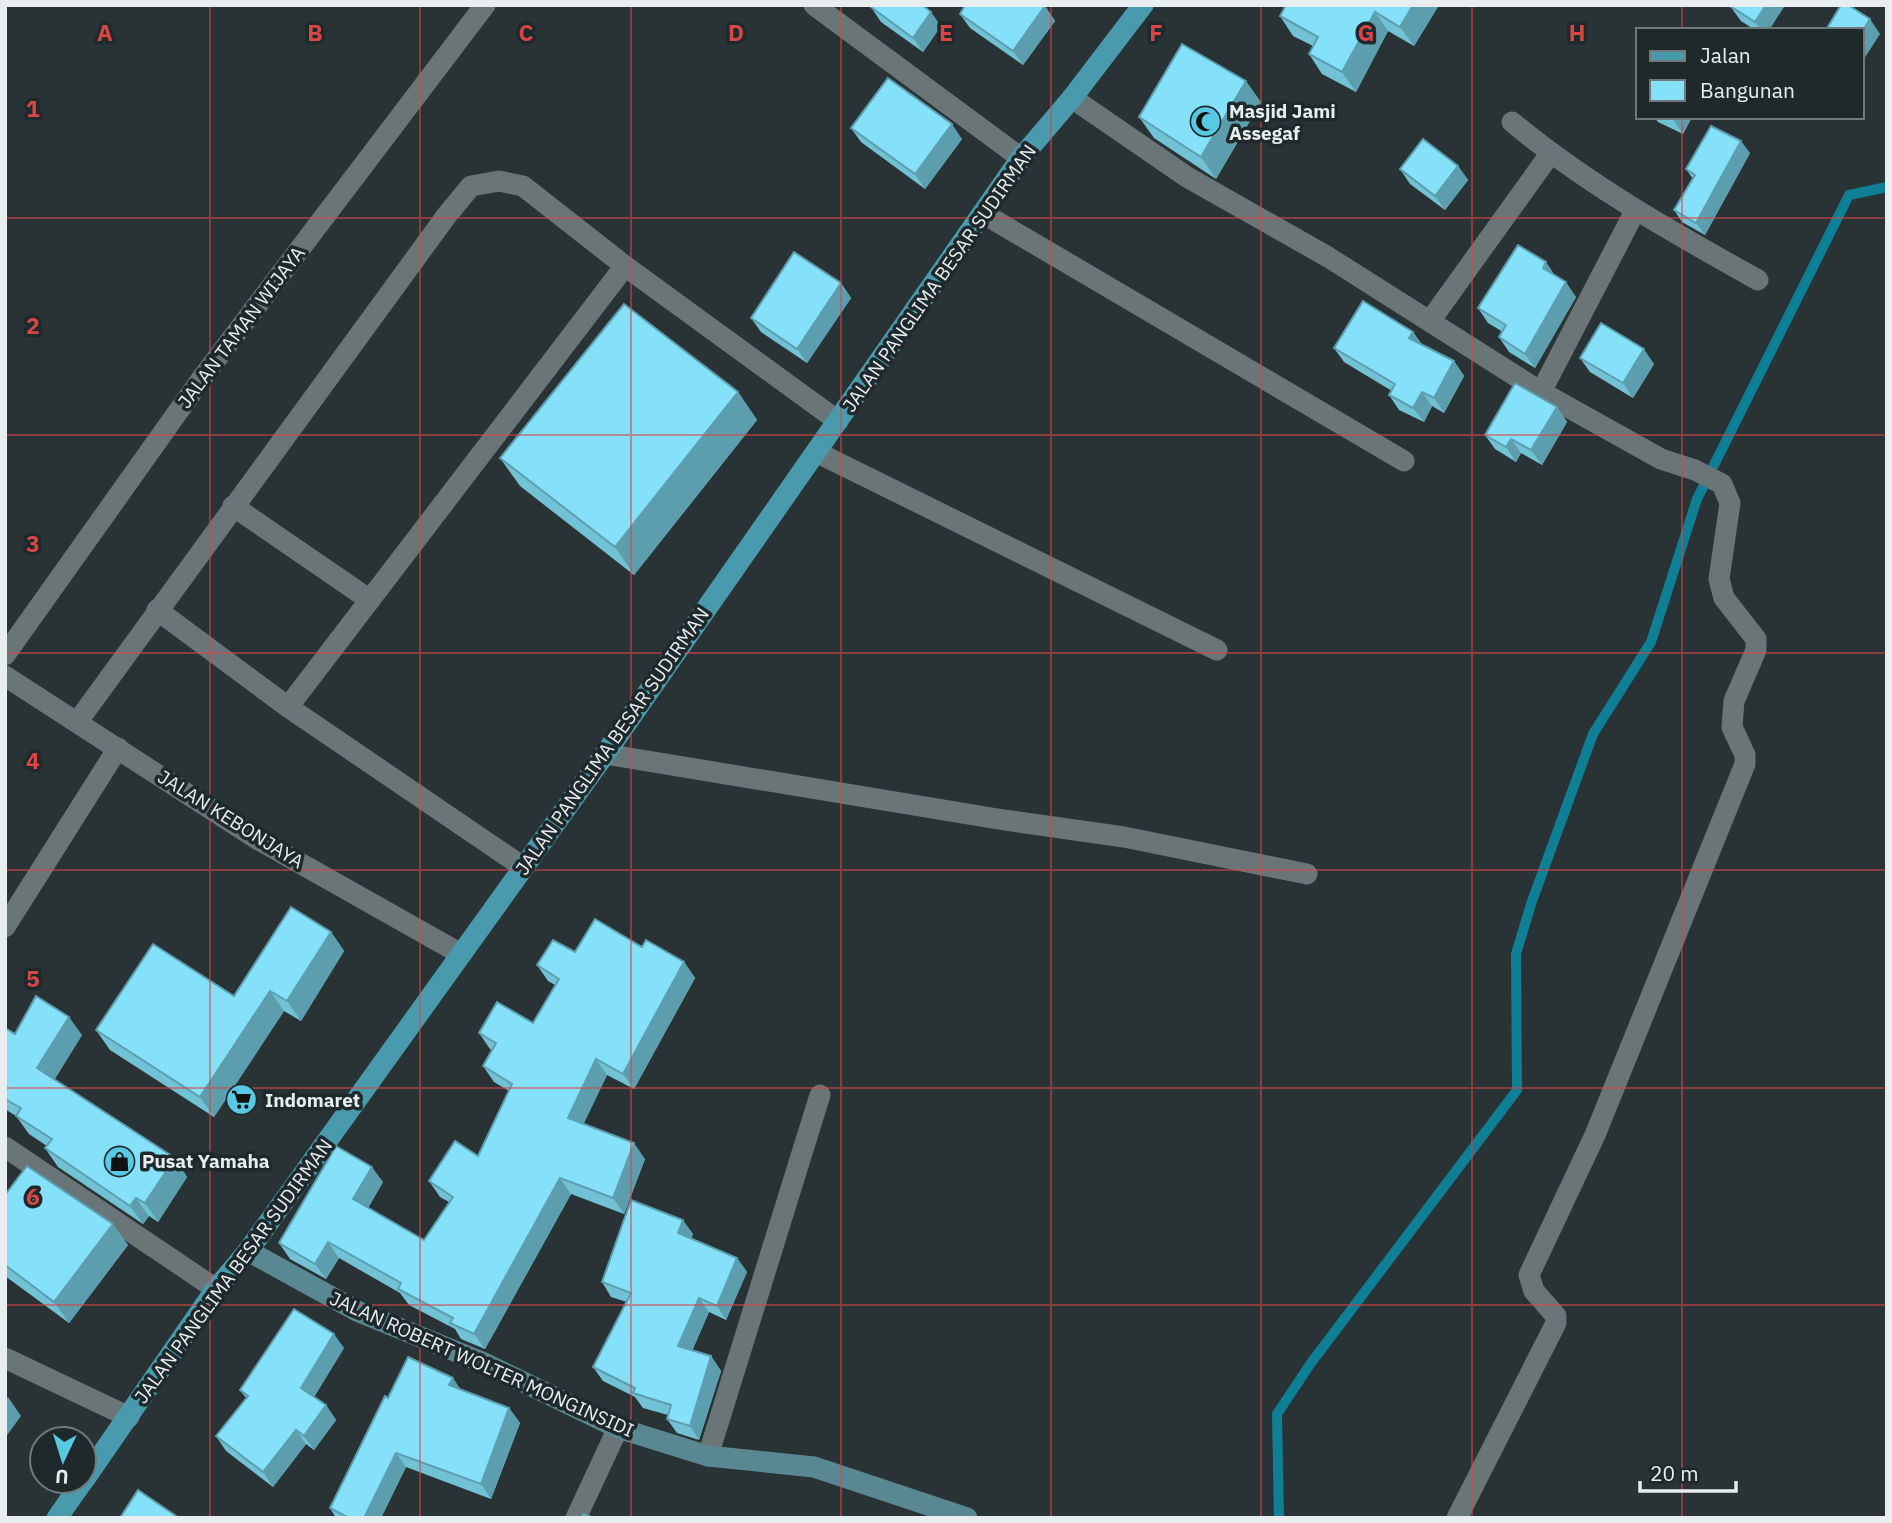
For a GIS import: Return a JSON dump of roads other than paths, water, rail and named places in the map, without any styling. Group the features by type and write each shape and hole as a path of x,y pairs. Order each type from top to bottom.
{"main road":[{"name":"JALAN PANGLIMA BESAR SUDIRMAN","path":"98,1460 216,1289 248,1251 605,754 1021,158 1072,98 1143,5"},
{"name":"JALAN ROBERT WOLTER MONGINSIDI","path":"248,1251 357,1311 484,1363 618,1428 708,1455 814,1467 968,1518"},
{"name":"JALAN PANGLIMA BESAR SUDIRMAN","path":"57,1518 73,1495"}],"street":[{"name":"JALAN TAMAN WIJAYA","path":"5,656 202,378 485,5"},
{"path":"814,5 1021,158"},
{"path":"1072,98 1187,177 1328,257 1541,392 1661,459 1695,470 1721,485 1730,503 1719,579 1724,598 1756,639 1756,650 1734,701 1732,727 1745,755 1745,764 1595,1135 1529,1275 1534,1291 1556,1316 1556,1323 1457,1518"},
{"path":"1512,122 1550,154 1635,211 1758,279"},
{"path":"1430,321 1550,154"},
{"path":"78,721 233,506 471,186 499,181 523,186 625,266 838,421"},
{"path":"1541,392 1635,211"},
{"path":"984,214 1404,461"},
{"path":"288,706 625,266"},
{"path":"816,452 1217,650"},
{"path":"233,506 370,600"},
{"path":"157,610 288,706 523,867"},
{"name":"JALAN KEBONJAYA","path":"5,676 257,839 461,954"},
{"path":"5,927 118,748"},
{"path":"605,754 998,820 1124,837 1307,874"},
{"path":"708,1455 820,1095"},
{"path":"5,1147 216,1289"},
{"path":"5,1358 129,1417"},
{"path":"576,1518 618,1428"}],"waterway":[{"path":"1279,1518 1277,1414 1311,1363 1517,1090 1516,954 1531,904 1593,734 1651,642 1697,499 1849,195 1887,187"}],"place":[{"name":"Masjid Jami Assegaf","path":"1206,122"},
{"name":"Indomaret","path":"242,1100"},
{"name":"Pusat Yamaha","path":"119,1161"}]}
